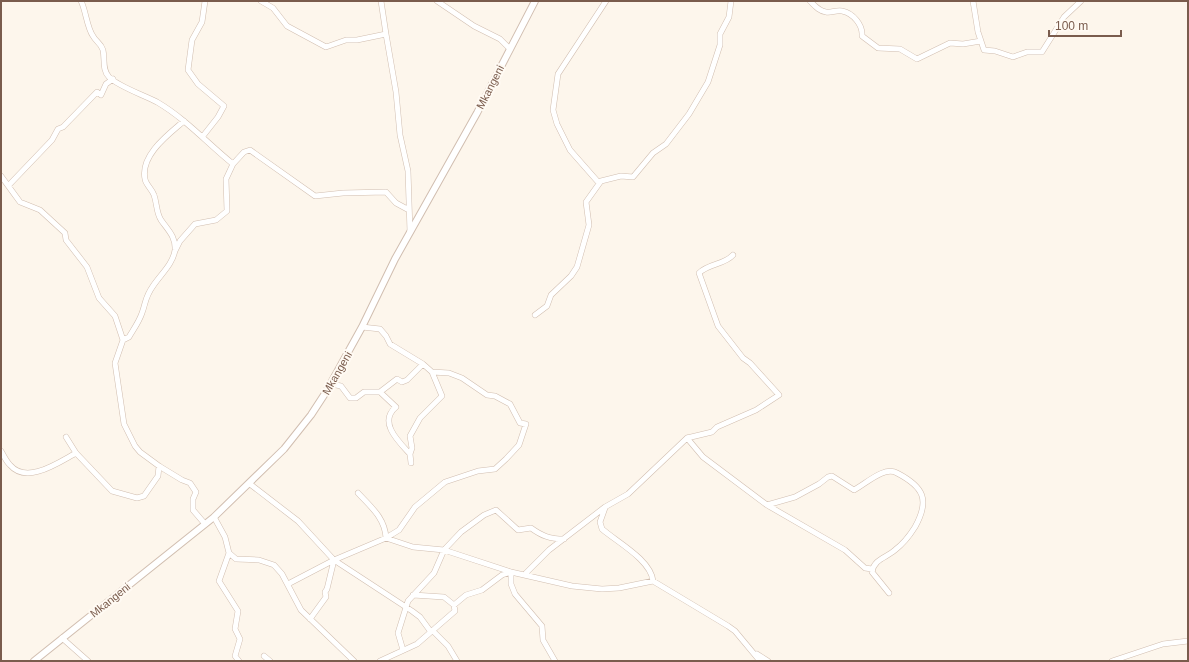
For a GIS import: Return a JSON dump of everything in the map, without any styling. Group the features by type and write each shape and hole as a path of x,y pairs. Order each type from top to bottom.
{"street":[{"path":"81,1 92,36 100,43 104,68 108,76 157,102 184,121 203,136 210,145 232,164"},
{"path":"203,136 218,117 224,106 198,84 188,70 192,40 202,22 205,1"},
{"path":"261,1 273,8 287,26 326,47 346,40 357,40 386,34"},
{"path":"381,1 396,92 399,129 408,171 410,232"},
{"path":"437,1 474,26 500,39 510,49"},
{"name":"Mkangeni","path":"34,661 214,517 250,484 289,443 311,415 331,384 362,327 410,232 477,114 534,1"},
{"path":"599,183 570,150 557,124 553,110 558,74 606,1"},
{"path":"535,316 547,306 552,295 571,276 577,267 589,225 586,202 599,183 621,176 633,177 653,153 666,144 689,114 708,82 720,45 720,34 729,17 731,1"},
{"path":"810,1 818,9 826,12 843,11 850,15 860,24 862,36 878,48 900,50 909,53 917,59 950,43 963,44 981,42"},
{"path":"973,1 984,50 1013,57 1027,52 1042,52 1064,17 1081,1"},
{"path":"9,185 52,140 58,129 63,127 97,92 101,95 106,84 113,79"},
{"path":"175,252 175,244 171,232 158,214 155,204 155,196 145,178 145,172 152,151 159,142 184,121"},
{"path":"123,340 129,338 142,312 144,300 166,269 180,241 195,224 216,220 227,211 226,179 232,164 244,152 250,150 315,196 344,193 386,192 396,203 409,210"},
{"path":"1,176 20,202 40,210 65,233 66,240 87,267 99,298 115,316 123,340 114,363 124,424 136,447 159,466 182,480 190,483 196,492 193,499 193,510 205,524"},
{"path":"525,574 550,550 605,507 628,494 686,438 712,432 718,427 756,410 779,395 750,363 743,358 718,326 699,273 704,269 728,261 733,255"},
{"path":"362,327 380,329 390,344 423,364 432,372 442,396 420,418 410,436 412,448 410,454 411,463"},
{"path":"331,384 341,386 350,398 356,398 364,392 380,392 396,379 402,382 407,380 423,364"},
{"path":"288,584 334,560 386,538 399,530 415,507 445,482 478,471 495,468 519,445 526,424 520,423 510,404 495,396 487,395 462,378 449,373 432,372"},
{"path":"380,392 396,407 390,412 388,417 392,435 410,454"},
{"path":"66,437 76,453 112,491 137,498 144,496 158,476 159,466"},
{"path":"686,438 703,457 767,504 845,550 865,568 872,569"},
{"path":"1,451 10,466 30,474 45,470 76,453"},
{"path":"767,504 795,497 832,476 854,490 883,472 892,470 906,477 920,490 924,505 923,510 904,542 895,551 875,563 872,569 876,579 889,593"},
{"path":"250,484 298,521 334,560 420,617 448,646 457,661"},
{"path":"358,493 380,516 385,528 386,538"},
{"path":"605,507 600,522 602,529 639,558 653,575 653,581"},
{"path":"403,650 398,633 406,607 413,595 434,573 444,550 461,532 484,515 496,510 518,530 531,528 540,535 552,539 565,539"},
{"path":"214,517 225,537 229,553 220,581 238,611 235,629 240,639 235,656 239,661"},
{"path":"386,538 413,547 444,550 511,572 572,586 602,589 619,588 653,581 728,626 760,661"},
{"path":"229,553 236,559 259,560 274,565 288,584 301,610 354,661"},
{"path":"310,619 326,597 325,592 330,580 334,560"},
{"path":"454,605 466,595 482,590 502,575 511,572"},
{"path":"511,572 511,584 515,594 542,626 544,640 555,661"},
{"path":"380,661 417,644 455,611 454,605 444,597 413,595"},
{"path":"62,638 88,661"},
{"path":"1112,661 1163,644 1188,641"},
{"path":"751,650 768,661"},
{"path":"264,656 270,661"}]}
